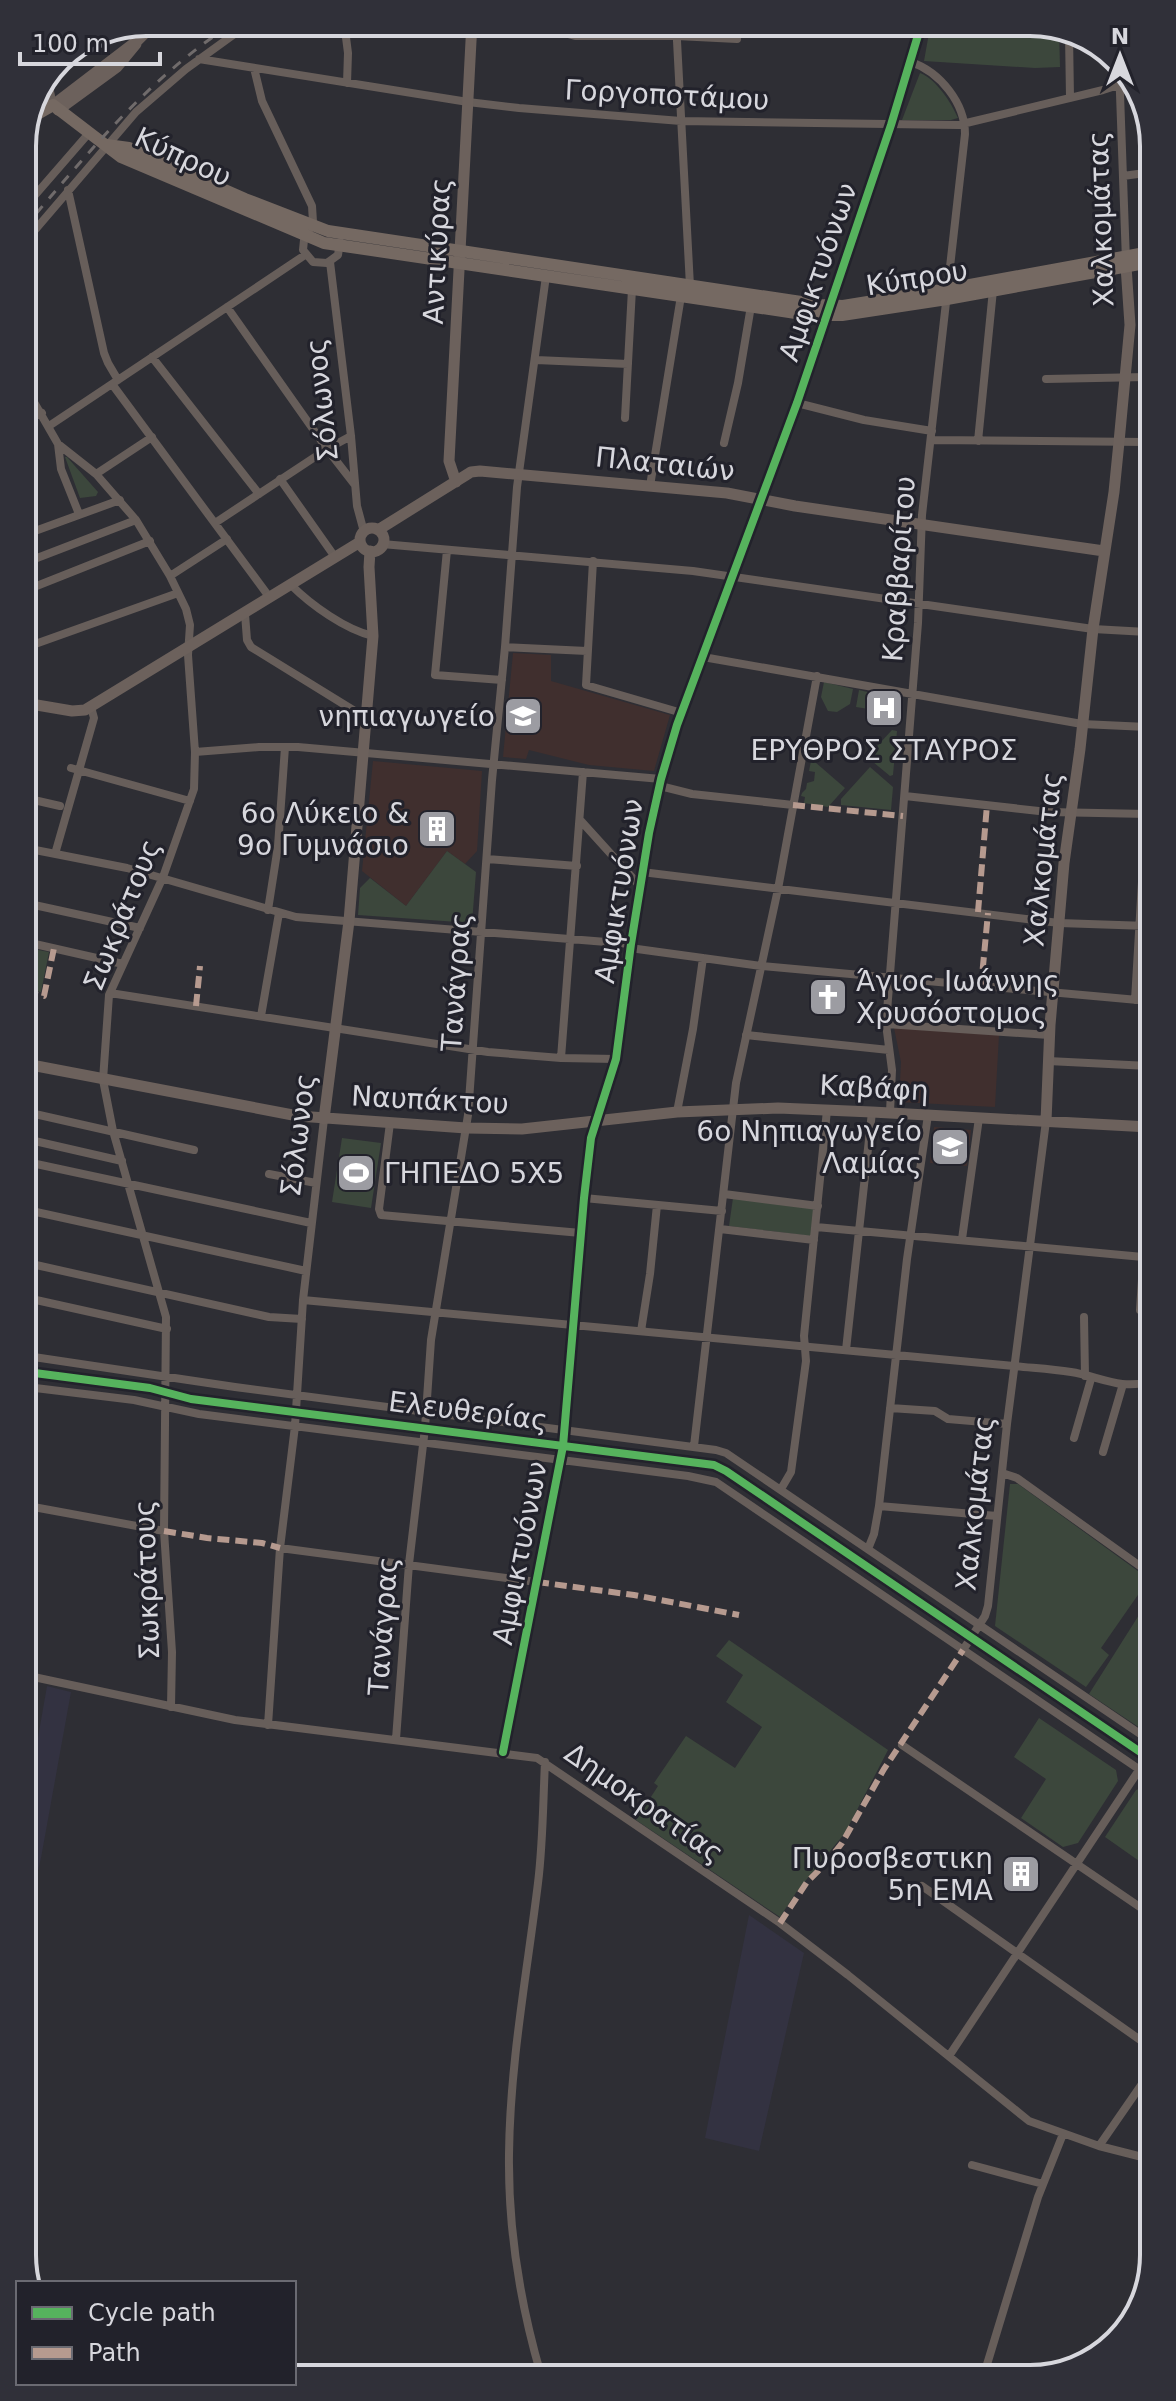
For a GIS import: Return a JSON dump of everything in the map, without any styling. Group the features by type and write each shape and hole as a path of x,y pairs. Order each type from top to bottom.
{"main road":[{"path":"42,113 56,107"},
{"path":"40,119 56,107"},
{"name":"Κύπρου","path":"56,107 121,157 340,246 460,256 546,276 632,289 686,291 751,306 828,311 947,294 1126,261 1140,262"},
{"name":"Κύπρου","path":"309,231 334,232 460,256 828,311"},
{"name":"Κύπρου","path":"947,294 993,290 1126,261 1140,255"}],"street":[{"path":"36,228 136,112 231,36"},
{"path":"346,36 347,83"},
{"name":"Αντικύρας","path":"456,482 449,461 471,36"},
{"path":"575,36 737,39"},
{"path":"650,486 686,291 677,36"},
{"name":"Αμφικτυόνων","path":"503,1752 561,1460 589,1151 616,1059 639,885 660,782 682,713 797,403 918,36"},
{"path":"45,104 56,107 117,67 136,37"},
{"path":"1069,44 1070,98"},
{"name":"Γοργοποτάμου","path":"199,59 468,102 681,121 965,124 1080,95"},
{"path":"911,62 931,72 941,82 965,124"},
{"path":"254,68 262,101 312,206 314,214 303,245 305,255 316,264 330,262 338,255 340,246 334,232"},
{"path":"51,92 56,107"},
{"name":"Χαλκομάτας","path":"963,1650 988,1606 1007,1424 1046,1121 1052,993 1071,812 1093,629 1114,492 1130,325 1120,96"},
{"name":"Κραββαρίτου","path":"890,1112 892,1070 886,1024 919,604 922,525 965,124"},
{"path":"36,194 89,133"},
{"path":"1123,176 1140,174"},
{"path":"68,190 104,353 115,382 270,598"},
{"path":"49,426 305,255"},
{"name":"Σόλωνος","path":"330,262 362,537"},
{"name":"Τανάγρας","path":"396,1739 409,1564 435,1312 466,1128 493,765 519,474 546,276"},
{"path":"625,418 632,289"},
{"path":"978,441 993,290"},
{"path":"724,443 751,306"},
{"path":"227,307 355,486"},
{"path":"152,357 259,494"},
{"path":"536,360 628,364"},
{"path":"1046,379 1140,377"},
{"path":"797,403 932,436 978,441 1140,442"},
{"name":"Σωκράτους","path":"36,404 58,444 96,474 136,520 170,576 190,622 188,647 195,784 163,877 110,993 103,1080 104,1097 160,1293 167,1329 164,1531 172,1640 171,1707"},
{"path":"36,416 42,413"},
{"path":"215,523 351,436"},
{"path":"96,474 152,437"},
{"path":"58,444 61,469 79,514"},
{"name":"Πλαταιών","path":"378,530 473,471 727,493 795,506 1104,551"},
{"path":"280,479 335,557"},
{"path":"36,530 120,500"},
{"path":"36,558 136,520"},
{"path":"36,705 72,711 91,707 335,557 370,528 378,530 382,544 377,550 370,551 365,549 362,537"},
{"path":"170,576 227,539"},
{"path":"36,586 150,541"},
{"path":"382,544 734,576 1093,629 1140,632"},
{"path":"447,550 435,675 502,680"},
{"name":"Σόλωνος","path":"268,1725 280,1548 298,1395 303,1300 349,921 373,636 370,551"},
{"path":"593,561 586,685 682,713"},
{"path":"291,585 306,601 362,634 373,636"},
{"path":"36,644 178,593"},
{"path":"245,614 247,640 251,647 366,718"},
{"path":"505,647 587,651"},
{"path":"703,657 1082,724 1140,727"},
{"path":"694,1446 736,1083 778,889 817,676"},
{"path":"55,854 75,769 94,718 91,707"},
{"path":"268,910 278,846 285,747"},
{"path":"195,752 285,747 583,772 660,782 692,794 793,805"},
{"path":"75,769 190,801"},
{"path":"561,1058 583,772"},
{"path":"905,796 1048,812 1140,814"},
{"path":"36,801 60,806"},
{"path":"581,821 639,885"},
{"path":"36,850 163,877 296,917 570,938 761,966 1140,1000"},
{"path":"487,859 577,866"},
{"path":"642,872 1059,923 1138,925"},
{"path":"1135,1000 1140,900"},
{"path":"36,905 140,928"},
{"path":"261,1016 279,913"},
{"path":"36,944 123,964"},
{"path":"677,1112 703,958"},
{"path":"110,993 488,1052 616,1059"},
{"path":"886,1024 1049,1035"},
{"path":"746,1035 889,1050"},
{"path":"1048,1061 1140,1066"},
{"name":"Ναυπάκτου","path":"36,1066 324,1119 522,1129 597,1121"},
{"name":"Καβάφη","path":"597,1121 734,1109 890,1112 1140,1127"},
{"path":"781,1489 791,1472 806,1361 804,1346 827,1110"},
{"path":"846,1350 872,1112"},
{"path":"36,1114 194,1150"},
{"path":"868,1549 879,1506 910,1235 928,1115"},
{"path":"962,1239 979,1118"},
{"path":"390,1123 381,1215 581,1233"},
{"path":"36,1141 122,1161"},
{"path":"36,1164 311,1223"},
{"path":"269,1174 316,1183"},
{"path":"724,1194 818,1206"},
{"path":"584,1198 722,1211"},
{"path":"641,1331 657,1205"},
{"path":"36,1212 306,1271"},
{"path":"816,1227 1140,1257"},
{"path":"720,1229 814,1240"},
{"path":"36,1265 269,1317 302,1319"},
{"path":"36,1300 167,1329"},
{"path":"303,1300 1014,1366 1069,1372 1123,1384 1140,1383"},
{"path":"1074,1438 1088,1377 1084,1317"},
{"name":"Ελευθερίας","path":"36,1357 298,1395 694,1446 726,1453 1140,1734"},
{"path":"1103,1452 1123,1384"},
{"name":"Ελευθερίας","path":"36,1388 134,1400 295,1426 688,1476 721,1484 1139,1770"},
{"path":"890,1408 935,1411 948,1419 1007,1424"},
{"path":"1002,1473 1017,1478 1140,1566"},
{"path":"879,1506 997,1516"},
{"path":"36,1507 164,1531"},
{"path":"280,1548 537,1582"},
{"name":"Δημοκρατίας","path":"36,1678 222,1718 503,1752 545,1762 780,1923 1029,2121 1099,2146 1140,2156"},
{"path":"902,1745 1140,1907"},
{"path":"538,2365 520,2291 511,2212 509,2154 519,2019 538,1879 545,1762"},
{"path":"949,2056 1139,1770"},
{"path":"922,1886 1140,2040"},
{"path":"1099,2146 1140,2087"},
{"path":"987,2365 1043,2184 1063,2134"},
{"path":"972,2165 1043,2184"}],"shaded area":[{"path":"513,653 551,655 551,681 670,715 654,771 589,765 529,750 526,759 503,757"},
{"path":"373,761 482,771 477,851 465,864 447,851 406,906 362,871"},
{"path":"894,1028 999,1035 995,1107 899,1102 901,1062"},
{"name":"6ο Νηπιαγωγείο Λαμίας","path":"934,1127 971,1130 967,1166 930,1163"},
{"path":"47,1686 71,1692 36,1878 36,1749"},
{"path":"749,1915 804,1953 759,2151 705,2138"}],"green space":[{"path":"928,36 1037,36 1059,40 1060,67 924,61"},
{"path":"920,73 932,80 958,118 902,120"},
{"path":"65,457 98,492 96,496 80,498"},
{"path":"824,682 853,689 850,704 837,712 828,711 821,697"},
{"path":"859,690 894,698 893,705 877,702 875,710 856,707"},
{"path":"892,730 897,731 893,775 890,776 867,757"},
{"path":"811,761 845,788 828,807 804,803 805,797 801,796 807,783 814,781 815,772 809,771"},
{"path":"870,767 893,787 891,810 841,805 841,799"},
{"path":"447,851 476,872 472,923 358,915 360,888 370,878 406,906"},
{"path":"36,950 49,952 41,992 36,991"},
{"name":"ΓΗΠΕΔΟ 5X5","path":"342,1138 381,1143 371,1208 332,1202"},
{"path":"733,1198 814,1208 811,1236 729,1226"},
{"path":"1010,1484 1018,1484 1140,1572 1140,1592 1101,1648 1109,1655 1086,1687 995,1626"},
{"path":"1140,1613 1140,1728 1089,1694"},
{"path":"729,1640 888,1750 845,1833 797,1891 780,1917 636,1820 658,1786 654,1783 686,1736 735,1768 762,1727 726,1702 743,1675 716,1656"},
{"path":"1039,1718 1116,1770 1118,1781 1078,1843 1063,1847 1021,1818 1046,1779 1014,1757"},
{"path":"1140,1789 1140,1862 1105,1837 1136,1790"}],"railway":[{"path":"36,214 96,144 148,91 214,36"}],"marked path":[{"path":"793,805 903,816"},
{"path":"978,912 987,805"},
{"path":"981,987 988,913"},
{"path":"36,995 44,996 54,948"},
{"path":"196,1006 200,966"},
{"path":"164,1531 280,1548"},
{"path":"537,1582 634,1595 739,1615"},
{"path":"780,1923 807,1882 842,1843 884,1769 963,1650"}],"cycle path":[{"path":"503,1752 563,1446 591,1138 616,1059 631,944 661,779 677,725 797,403 918,36"},
{"path":"36,1373 150,1388 191,1399 714,1465 1140,1752"}],"place":[{"name":"ΕΡΥΘΡΟΣ ΣΤΑΥΡΟΣ","path":"884,708"},
{"name":"νηπιαγωγείο","path":"523,716"},
{"name":"6ο Λύκειο & 9ο Γυμνάσιο","path":"437,829"},
{"name":"Άγιος Ιωάννης Χρυσόστομος","path":"828,997"},
{"name":"6ο Νηπιαγωγείο Λαμίας","path":"950,1147"},
{"name":"ΓΗΠΕΔΟ 5X5","path":"356,1173"},
{"name":"Πυροσβεστικη 5η ΕΜΑ","path":"1021,1874"}]}
